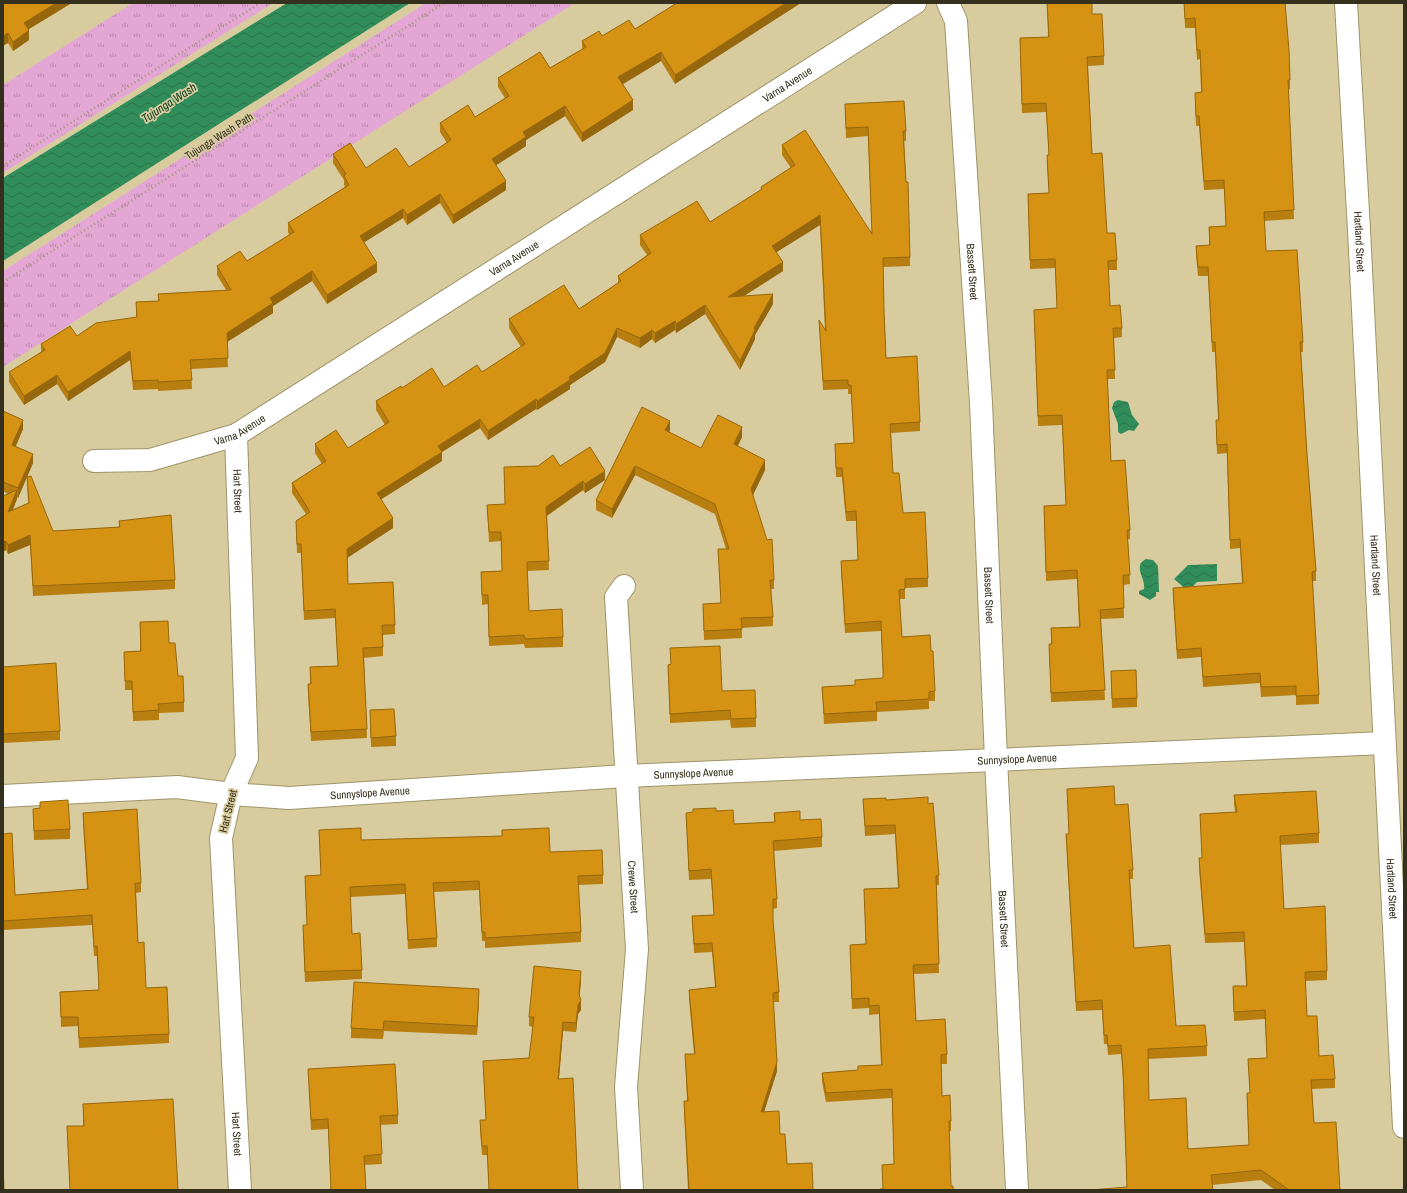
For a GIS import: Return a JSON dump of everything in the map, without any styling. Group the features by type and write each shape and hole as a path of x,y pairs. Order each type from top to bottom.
{"street":[{"name":"Varna Avenue","path":"94,461 150,460 236,435 915,3"},
{"name":"Bassett Street","path":"948,3 956,20 980,388 1017,1190"},
{"name":"Hartland Street","path":"1346,3 1359,230 1404,1127"},
{"name":"Hart Street","path":"236,435 247,758 231,794 221,838 240,1190"},
{"name":"Crewe Street","path":"624,586 616,597 625,776 637,949 626,1087 632,1190"},
{"name":"Sunnyslope Avenue","path":"3,796 178,787 231,794 289,798 625,776 996,758 1384,742"}],"path":[{"path":"3,166 260,3"},
{"name":"Tujunga Wash Path","path":"3,282 444,3"}],"green space":[{"path":"133,3 273,3 3,173 3,85"},
{"path":"426,3 575,3 3,367 3,271"}],"water":[{"name":"Tujunga Wash","path":"287,3 410,3 3,261 3,178"},
{"path":"1118,400 1128,402 1132,415 1139,424 1134,431 1129,430 1121,434 1118,432 1118,424 1112,408 1114,402"},
{"path":"1146,559 1153,560 1158,566 1159,592 1156,592 1156,596 1150,600 1139,594 1139,591 1144,589 1140,565"},
{"path":"1217,564 1217,581 1197,582 1188,591 1174,579 1188,565"}],"building":[{"path":"3,3 56,3 24,23 29,30 13,42 8,33 3,36"},
{"path":"677,3 786,3 675,75 661,52 618,77 633,100 582,133 565,106 523,132 526,137 492,159 506,181 453,215 440,194 407,215 403,209 360,236 377,263 327,295 312,271 270,298 273,303 227,333 228,358 190,360 192,380 158,382 158,380 133,381 130,351 68,392 57,375 24,396 9,372 45,350 41,344 70,326 77,336 96,323 137,317 136,302 159,301 158,294 231,290 217,266 240,251 247,261 294,232 288,223 349,185 344,176 346,174 333,154 350,143 366,168 396,148 409,167 451,140 440,123 468,105 475,117 509,96 498,78 540,52 550,68 586,47 582,41 599,31 602,36 629,20 635,29"},
{"path":"1047,3 1092,3 1092,14 1102,14 1104,56 1087,57 1092,154 1102,153 1107,233 1115,233 1117,260 1108,261 1110,306 1120,305 1122,328 1113,328 1115,370 1107,370 1111,461 1125,460 1130,530 1127,530 1130,575 1123,575 1124,608 1100,610 1105,690 1051,693 1049,644 1052,644 1051,628 1080,627 1077,570 1046,572 1044,506 1066,505 1062,415 1038,416 1034,310 1057,308 1055,259 1030,260 1028,194 1049,193 1047,155 1049,155 1046,103 1022,104 1020,38 1049,37"},
{"path":"1184,3 1285,3 1289,50 1290,80 1288,80 1294,210 1264,212 1266,251 1297,250 1303,342 1300,342 1316,571 1312,572 1319,695 1296,696 1296,686 1261,687 1260,673 1203,677 1201,648 1177,650 1173,588 1243,583 1240,539 1230,540 1227,444 1217,445 1216,420 1219,420 1215,342 1212,342 1208,267 1198,267 1196,246 1210,245 1209,227 1226,226 1224,180 1204,181 1199,116 1196,116 1195,93 1202,92 1200,50 1197,50 1195,18 1185,19"},
{"path":"904,101 906,131 903,131 906,182 908,182 910,257 883,258 886,358 917,356 920,422 890,424 893,473 899,473 903,513 925,512 928,578 905,579 905,589 899,590 902,637 930,635 931,651 933,651 935,691 929,692 929,699 876,702 877,711 824,714 822,687 855,685 855,680 883,678 883,669 881,621 845,624 841,561 858,560 856,511 846,512 842,468 836,468 835,444 854,443 851,385 848,385 848,380 823,381 819,320 826,331 820,215 772,246 783,262 728,297 773,294 754,328 755,330 740,361 705,305 676,324 675,321 655,333 652,330 640,338 617,328 605,353 569,377 570,380 537,401 536,399 488,431 480,419 438,446 442,452 377,493 393,518 347,549 348,584 393,582 395,625 382,625 383,647 363,648 367,729 311,732 308,684 311,684 310,667 338,666 335,609 304,611 301,544 297,544 296,521 310,512 292,483 326,461 315,444 336,430 348,448 389,422 376,401 401,386 402,388 432,368 444,387 477,365 482,372 525,344 509,319 564,285 579,309 621,281 618,276 651,253 640,235 697,201 710,222 762,189 761,187 795,165 782,145 805,130 872,234 868,127 846,128 845,104"},
{"path":"642,407 670,421 665,430 701,448 718,415 742,427 734,444 765,460 751,489 767,540 772,539 774,580 770,580 773,617 741,618 742,629 704,631 703,604 721,603 718,549 729,549 715,504 635,466 612,509 596,500"},
{"path":"3,411 23,420 12,445 33,454 18,488 3,482"},
{"path":"590,447 605,471 585,484 583,481 546,507 549,561 527,562 529,611 562,609 563,637 525,639 524,635 489,637 488,595 482,595 481,572 502,571 501,532 489,532 487,505 505,504 504,467 538,466 553,455 560,466"},
{"path":"31,476 53,531 120,527 119,521 171,515 175,580 33,586 30,535 8,545 6,541 3,542 3,496 17,490 8,512 29,503 27,477"},
{"path":"168,621 169,643 175,643 178,676 183,676 184,702 158,704 159,710 133,712 132,681 125,681 124,652 141,651 140,622"},
{"path":"720,646 722,691 755,690 756,718 731,719 730,710 670,714 668,665 671,664 670,648"},
{"path":"56,663 60,731 3,734 3,667"},
{"path":"1136,670 1137,698 1112,699 1111,671"},
{"path":"394,709 396,736 371,738 370,710"},
{"path":"1114,786 1115,805 1128,804 1133,870 1129,870 1134,948 1170,945 1176,1026 1205,1025 1207,1046 1148,1049 1149,1100 1186,1098 1188,1149 1249,1145 1247,1093 1250,1093 1248,1059 1267,1058 1265,1010 1234,1012 1233,986 1247,986 1244,932 1205,934 1199,858 1202,858 1200,814 1237,812 1234,795 1316,791 1319,833 1280,836 1284,909 1325,906 1327,971 1305,972 1307,1016 1317,1016 1319,1056 1333,1055 1335,1079 1311,1080 1314,1123 1336,1122 1340,1190 1289,1190 1261,1170 1211,1175 1213,1190 1091,1190 1127,1187 1123,1069 1121,1045 1108,1046 1107,1035 1104,1035 1102,1000 1076,1002 1066,834 1069,834 1067,789"},
{"path":"928,797 928,804 933,803 939,875 936,876 939,964 913,965 916,1021 945,1019 947,1054 941,1055 942,1096 950,1095 951,1121 949,1121 951,1186 953,1186 953,1190 880,1190 883,1189 882,1165 894,1164 892,1089 826,1093 822,1073 858,1070 858,1066 882,1065 879,1005 869,1006 869,998 852,999 850,945 866,944 864,889 899,888 895,825 865,826 863,799 886,798 886,800"},
{"path":"68,800 70,829 34,831 33,809 40,808 40,802"},
{"path":"716,808 716,811 733,810 734,824 775,822 774,813 800,811 800,820 821,819 822,837 773,841 777,899 773,899 773,920 779,992 773,993 777,1062 761,1112 779,1111 780,1134 785,1134 787,1164 812,1163 813,1190 689,1190 684,1101 688,1101 685,1054 695,1054 689,990 716,987 712,943 694,944 692,916 714,915 711,869 689,871 686,813 693,812 693,809"},
{"path":"137,809 141,883 135,883 138,943 144,942 146,988 167,987 169,1034 79,1038 78,1017 61,1017 60,992 99,990 97,946 94,947 92,915 3,921 3,834 12,833 15,895 88,889 83,813"},
{"path":"361,828 361,840 502,836 502,830 549,828 550,852 602,850 603,875 578,876 581,932 485,938 485,932 482,932 479,881 433,883 437,938 408,940 405,884 350,887 352,934 360,933 362,970 305,972 303,925 307,925 305,876 321,875 319,830"},
{"path":"534,966 581,971 579,994 581,1000 578,1005 576,1023 563,1022 558,1079 573,1078 578,1190 489,1190 487,1146 482,1146 480,1120 486,1120 483,1061 529,1058 534,1017 529,1017"},
{"path":"354,982 479,989 477,1026 384,1021 383,1030 351,1028"},
{"path":"395,1064 398,1115 380,1116 382,1154 364,1156 366,1190 331,1190 328,1119 311,1120 308,1069"},
{"path":"173,1099 178,1190 70,1190 67,1126 84,1126 83,1104"},
{"path":"3,1163 4,1190 3,1190"}]}
